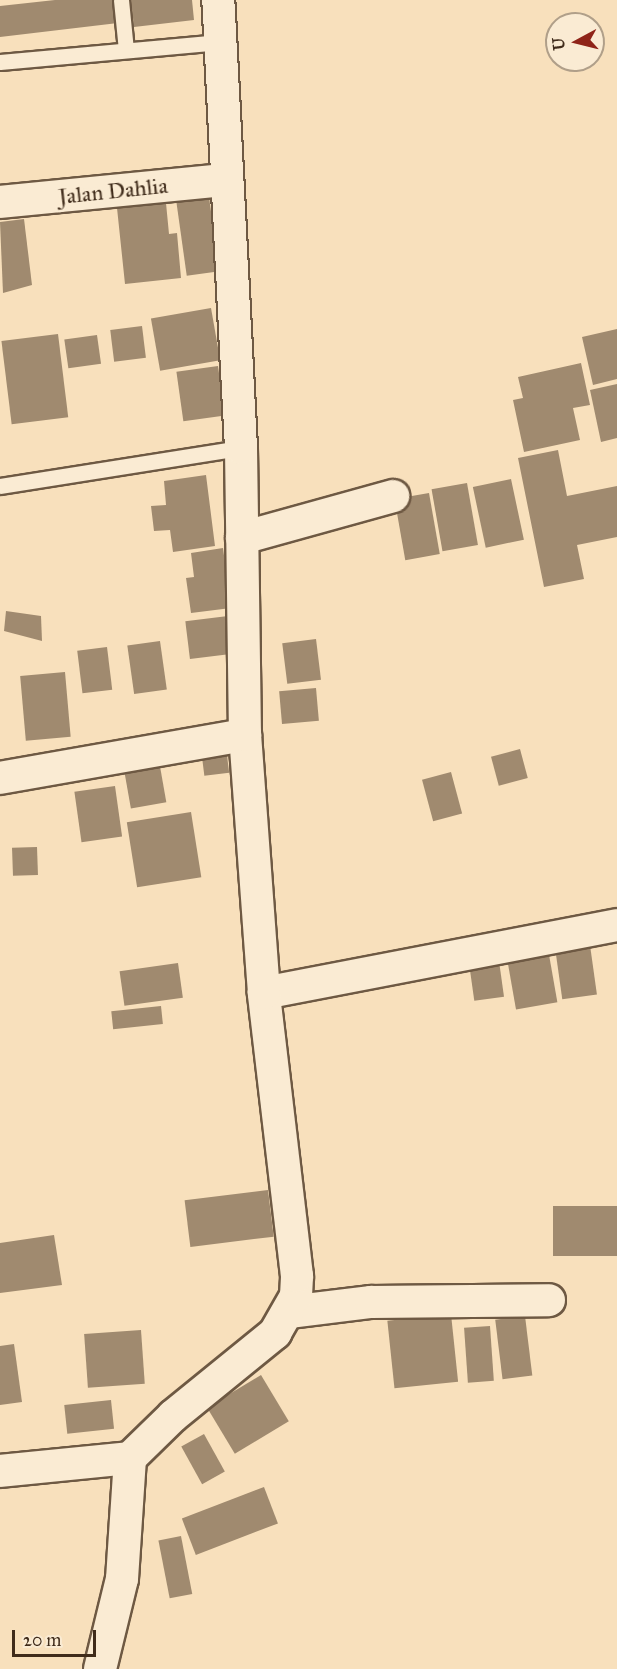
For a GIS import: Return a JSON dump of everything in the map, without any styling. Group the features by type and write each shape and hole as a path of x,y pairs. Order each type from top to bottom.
{"street":[{"path":"0,1471 130,1458 173,1416 275,1333 289,1312 296,1296 297,1276 264,993 245,735 241,448 218,0"},
{"name":"Jalan Dahlia","path":"0,202 226,180"},
{"path":"242,538 393,496"},
{"path":"0,778 245,735"},
{"path":"264,993 617,925"},
{"path":"289,1312 371,1302 549,1300"},
{"path":"100,1669 122,1579 130,1458"}],"lane":[{"path":"121,0 126,50"},
{"path":"0,62 220,42"},
{"path":"0,486 241,448"}],"building":[{"path":"55,0 116,0 118,23 0,37 0,6"},
{"path":"131,0 192,0 194,20 134,27"},
{"path":"209,197 219,271 187,276 176,202"},
{"path":"166,203 169,234 177,233 181,278 125,284 117,208"},
{"path":"24,219 32,285 3,293 0,222"},
{"path":"211,308 220,360 160,371 151,319"},
{"path":"142,326 146,358 114,362 110,330"},
{"path":"617,329 617,379 593,385 582,337"},
{"path":"58,334 68,417 12,424 1,341"},
{"path":"97,335 101,364 68,368 64,340"},
{"path":"581,363 590,405 573,408 580,440 524,452 513,400 523,398 518,377"},
{"path":"218,366 225,416 183,421 176,372"},
{"path":"617,384 617,438 601,442 590,390"},
{"path":"558,450 567,496 617,486 617,537 577,545 584,579 544,587 518,458"},
{"path":"206,475 215,546 173,552 170,530 154,531 151,506 166,505 164,481"},
{"path":"511,479 524,540 486,548 473,487"},
{"path":"467,483 478,545 442,551 432,489"},
{"path":"429,493 440,554 405,560 395,499"},
{"path":"223,548 231,608 191,613 186,578 194,577 191,553"},
{"path":"6,611 41,616 42,641 4,631"},
{"path":"228,616 233,654 190,659 185,621"},
{"path":"316,639 321,680 287,684 282,643"},
{"path":"160,641 167,690 134,694 127,646"},
{"path":"107,647 112,690 82,693 77,651"},
{"path":"65,672 71,737 26,741 20,676"},
{"path":"316,688 319,721 282,724 279,691"},
{"path":"226,747 229,773 204,776 201,750"},
{"path":"520,749 528,778 499,786 491,757"},
{"path":"158,755 166,802 131,809 123,761"},
{"path":"451,772 462,814 433,821 422,780"},
{"path":"115,786 122,837 81,842 74,792"},
{"path":"191,812 201,877 137,887 127,822"},
{"path":"37,847 38,875 13,876 12,848"},
{"path":"589,938 597,994 562,999 554,943"},
{"path":"548,949 557,1002 516,1009 507,956"},
{"path":"499,961 504,997 474,1001 469,965"},
{"path":"178,963 183,998 124,1006 120,971"},
{"path":"161,1006 163,1024 113,1029 111,1011"},
{"path":"268,1190 274,1237 190,1247 185,1200"},
{"path":"553,1206 617,1206 617,1256 553,1256"},
{"path":"54,1235 62,1285 0,1293 0,1243"},
{"path":"451,1314 458,1382 394,1388 387,1321"},
{"path":"525,1316 532,1376 503,1379 495,1320"},
{"path":"490,1326 494,1381 468,1383 464,1328"},
{"path":"141,1330 145,1384 88,1388 84,1334"},
{"path":"14,1344 22,1402 0,1405 0,1346"},
{"path":"261,1375 289,1421 235,1454 207,1407"},
{"path":"111,1400 114,1429 67,1434 64,1405"},
{"path":"204,1434 225,1472 202,1484 181,1447"},
{"path":"264,1487 278,1523 196,1555 182,1519"},
{"path":"181,1536 192,1594 170,1598 158,1540"}]}
